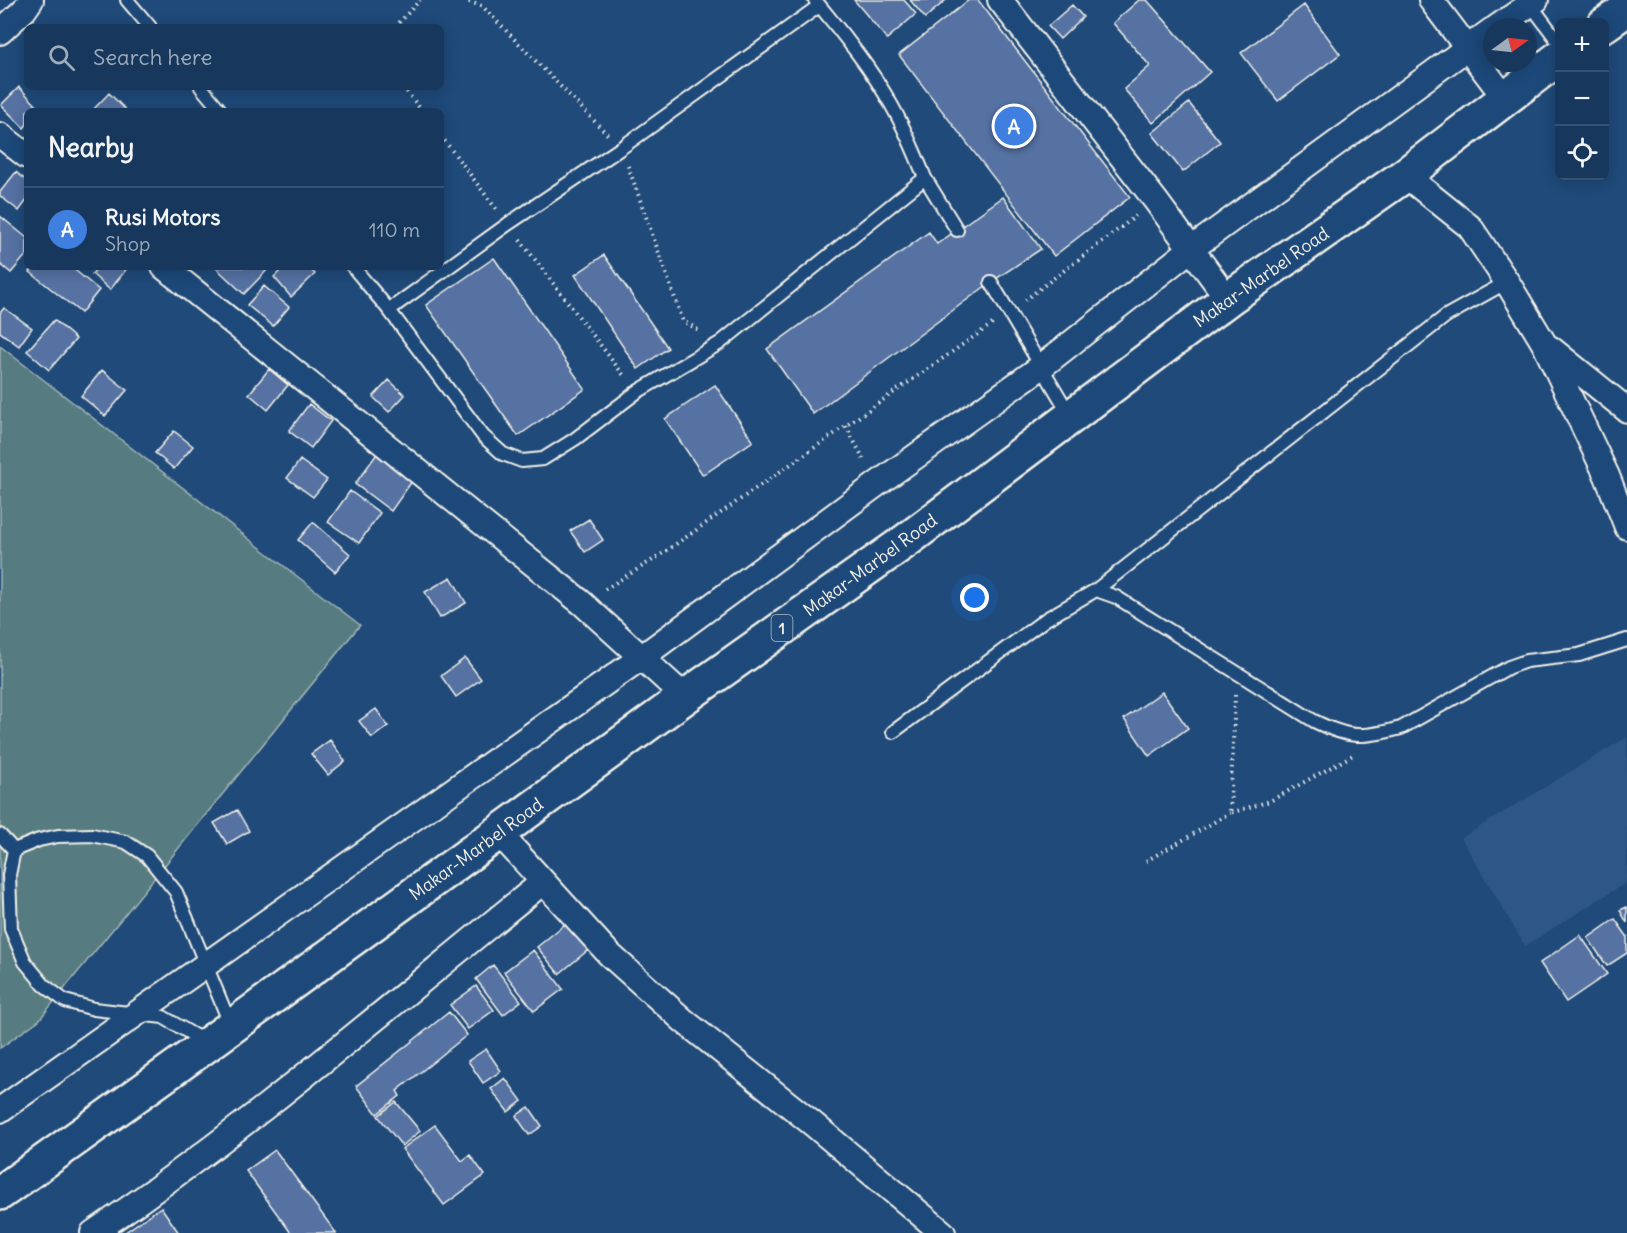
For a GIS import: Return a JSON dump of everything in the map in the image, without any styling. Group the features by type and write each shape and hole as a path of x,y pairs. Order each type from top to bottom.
{"main road":[{"path":"1609,22 1627,9"},
{"name":"Makar-Marbel Road","path":"0,1193 220,1036 685,697 908,540 1228,299 1405,175 1555,61"}],"street":[{"path":"0,32 24,10 31,0"},
{"path":"1000,0 1156,201 1228,299"},
{"path":"1431,0 1505,98"},
{"path":"1509,18 1531,1"},
{"path":"0,1110 642,657 1041,367 1191,249 1483,36"},
{"path":"0,135 24,154"},
{"path":"1405,175 1470,228 1506,282 1545,345 1607,476 1627,527"},
{"path":"168,270 582,603 685,697"},
{"path":"1545,345 1627,410"},
{"path":"498,832 609,954 684,1021 813,1124 943,1233"},
{"path":"93,1233 232,1133 330,1057 543,882"}],"lane":[{"path":"127,0 147,24"},
{"path":"1531,1 1555,37"},
{"path":"389,310 508,224 621,148 817,3 871,73 891,104 911,142 925,178 957,230"},
{"path":"204,90 218,108"},
{"path":"356,270 389,310 483,436 503,454 522,461 543,459 575,439 636,392 720,343 925,178"},
{"path":"991,282 1071,416"},
{"path":"892,732 1046,619 1096,590 1446,316 1506,282"},
{"path":"1096,590 1116,597 1314,721 1355,737 1401,728 1509,667 1526,661 1579,655 1627,640"},
{"path":"0,835 14,850"},
{"path":"92,835 126,842 147,856 176,892 206,965 220,1036 163,1017 94,1009 65,1001 44,985 25,962 11,929 9,875 14,850 39,840 58,836 92,835"}],"path":[{"path":"398,24 420,0"},
{"path":"405,90 420,108"},
{"path":"444,140 636,392"},
{"path":"582,603 656,558 1009,312 1156,201"},
{"path":"1230,813 1236,672"},
{"path":"1146,861 1230,813 1270,801 1360,751"}],"shaded area":[{"path":"1627,737 1627,882 1525,946 1461,838"}],"green space":[{"path":"0,346 360,625 39,1020 0,1048"}],"building":[{"path":"854,0 904,0 916,14 887,39"},
{"path":"910,0 946,0 925,18"},
{"path":"969,0 978,0 1130,197 1054,256 899,55"},
{"path":"1139,0 1147,0 1210,72 1153,123 1124,89 1150,66 1113,23"},
{"path":"1072,5 1083,17 1060,39 1048,26"},
{"path":"1304,5 1340,54 1278,101 1241,53"},
{"path":"19,87 39,108 24,108 24,128 1,105"},
{"path":"109,93 124,108 95,108"},
{"path":"1189,103 1220,142 1183,172 1152,133"},
{"path":"16,172 24,179 24,204 19,211 0,196 0,192"},
{"path":"1003,197 1041,249 991,282 813,414 767,349 929,232 937,244"},
{"path":"0,216 24,236 24,258 11,273 0,264"},
{"path":"604,255 668,348 638,369 575,275"},
{"path":"494,258 585,389 518,436 426,305"},
{"path":"32,270 75,270 99,290 81,313 30,272"},
{"path":"95,270 126,270 110,290 92,274"},
{"path":"218,270 267,270 244,294"},
{"path":"281,270 311,270 315,274 291,297 274,277"},
{"path":"264,286 289,307 273,326 247,305"},
{"path":"4,308 32,328 19,346 0,332 0,313"},
{"path":"54,320 76,339 49,370 27,351"},
{"path":"269,369 288,385 268,410 249,394"},
{"path":"102,370 127,390 105,416 81,396"},
{"path":"389,380 405,395 389,412 373,397"},
{"path":"715,385 753,441 703,475 665,419"},
{"path":"309,404 331,421 311,448 289,431"},
{"path":"174,431 193,446 174,469 155,453"},
{"path":"379,451 415,477 391,511 355,484"},
{"path":"300,460 327,480 313,497 287,478"},
{"path":"350,491 380,513 359,543 328,522"},
{"path":"589,519 603,540 585,552 570,531"},
{"path":"313,522 350,554 335,572 298,540"},
{"path":"451,577 466,603 440,618 425,592"},
{"path":"465,658 481,679 456,697 441,676"},
{"path":"1162,692 1188,728 1149,756 1124,719"},
{"path":"376,709 388,726 372,738 359,721"},
{"path":"330,740 345,761 328,775 311,754"},
{"path":"237,810 249,831 227,844 214,823"},
{"path":"1627,907 1627,923 1620,910"},
{"path":"1615,919 1627,936 1627,953 1607,966 1588,938"},
{"path":"570,920 592,947 559,974 537,947"},
{"path":"1580,935 1607,974 1566,1002 1540,963"},
{"path":"533,950 563,989 534,1011 504,972"},
{"path":"493,965 521,1001 503,1015 476,979"},
{"path":"476,986 494,1010 468,1029 450,1005"},
{"path":"449,1012 467,1035 397,1091 400,1096 377,1114 356,1086"},
{"path":"486,1049 501,1071 483,1083 468,1061"},
{"path":"505,1078 522,1101 508,1112 491,1089"},
{"path":"396,1102 420,1131 402,1146 378,1116"},
{"path":"529,1107 542,1126 529,1135 516,1116"},
{"path":"435,1125 462,1161 470,1155 485,1175 444,1205 402,1149"},
{"path":"275,1150 336,1233 291,1233 246,1171"},
{"path":"161,1207 179,1233 124,1233"}],"place":[{"name":"Rusi Motors","path":"1014,126"}]}
